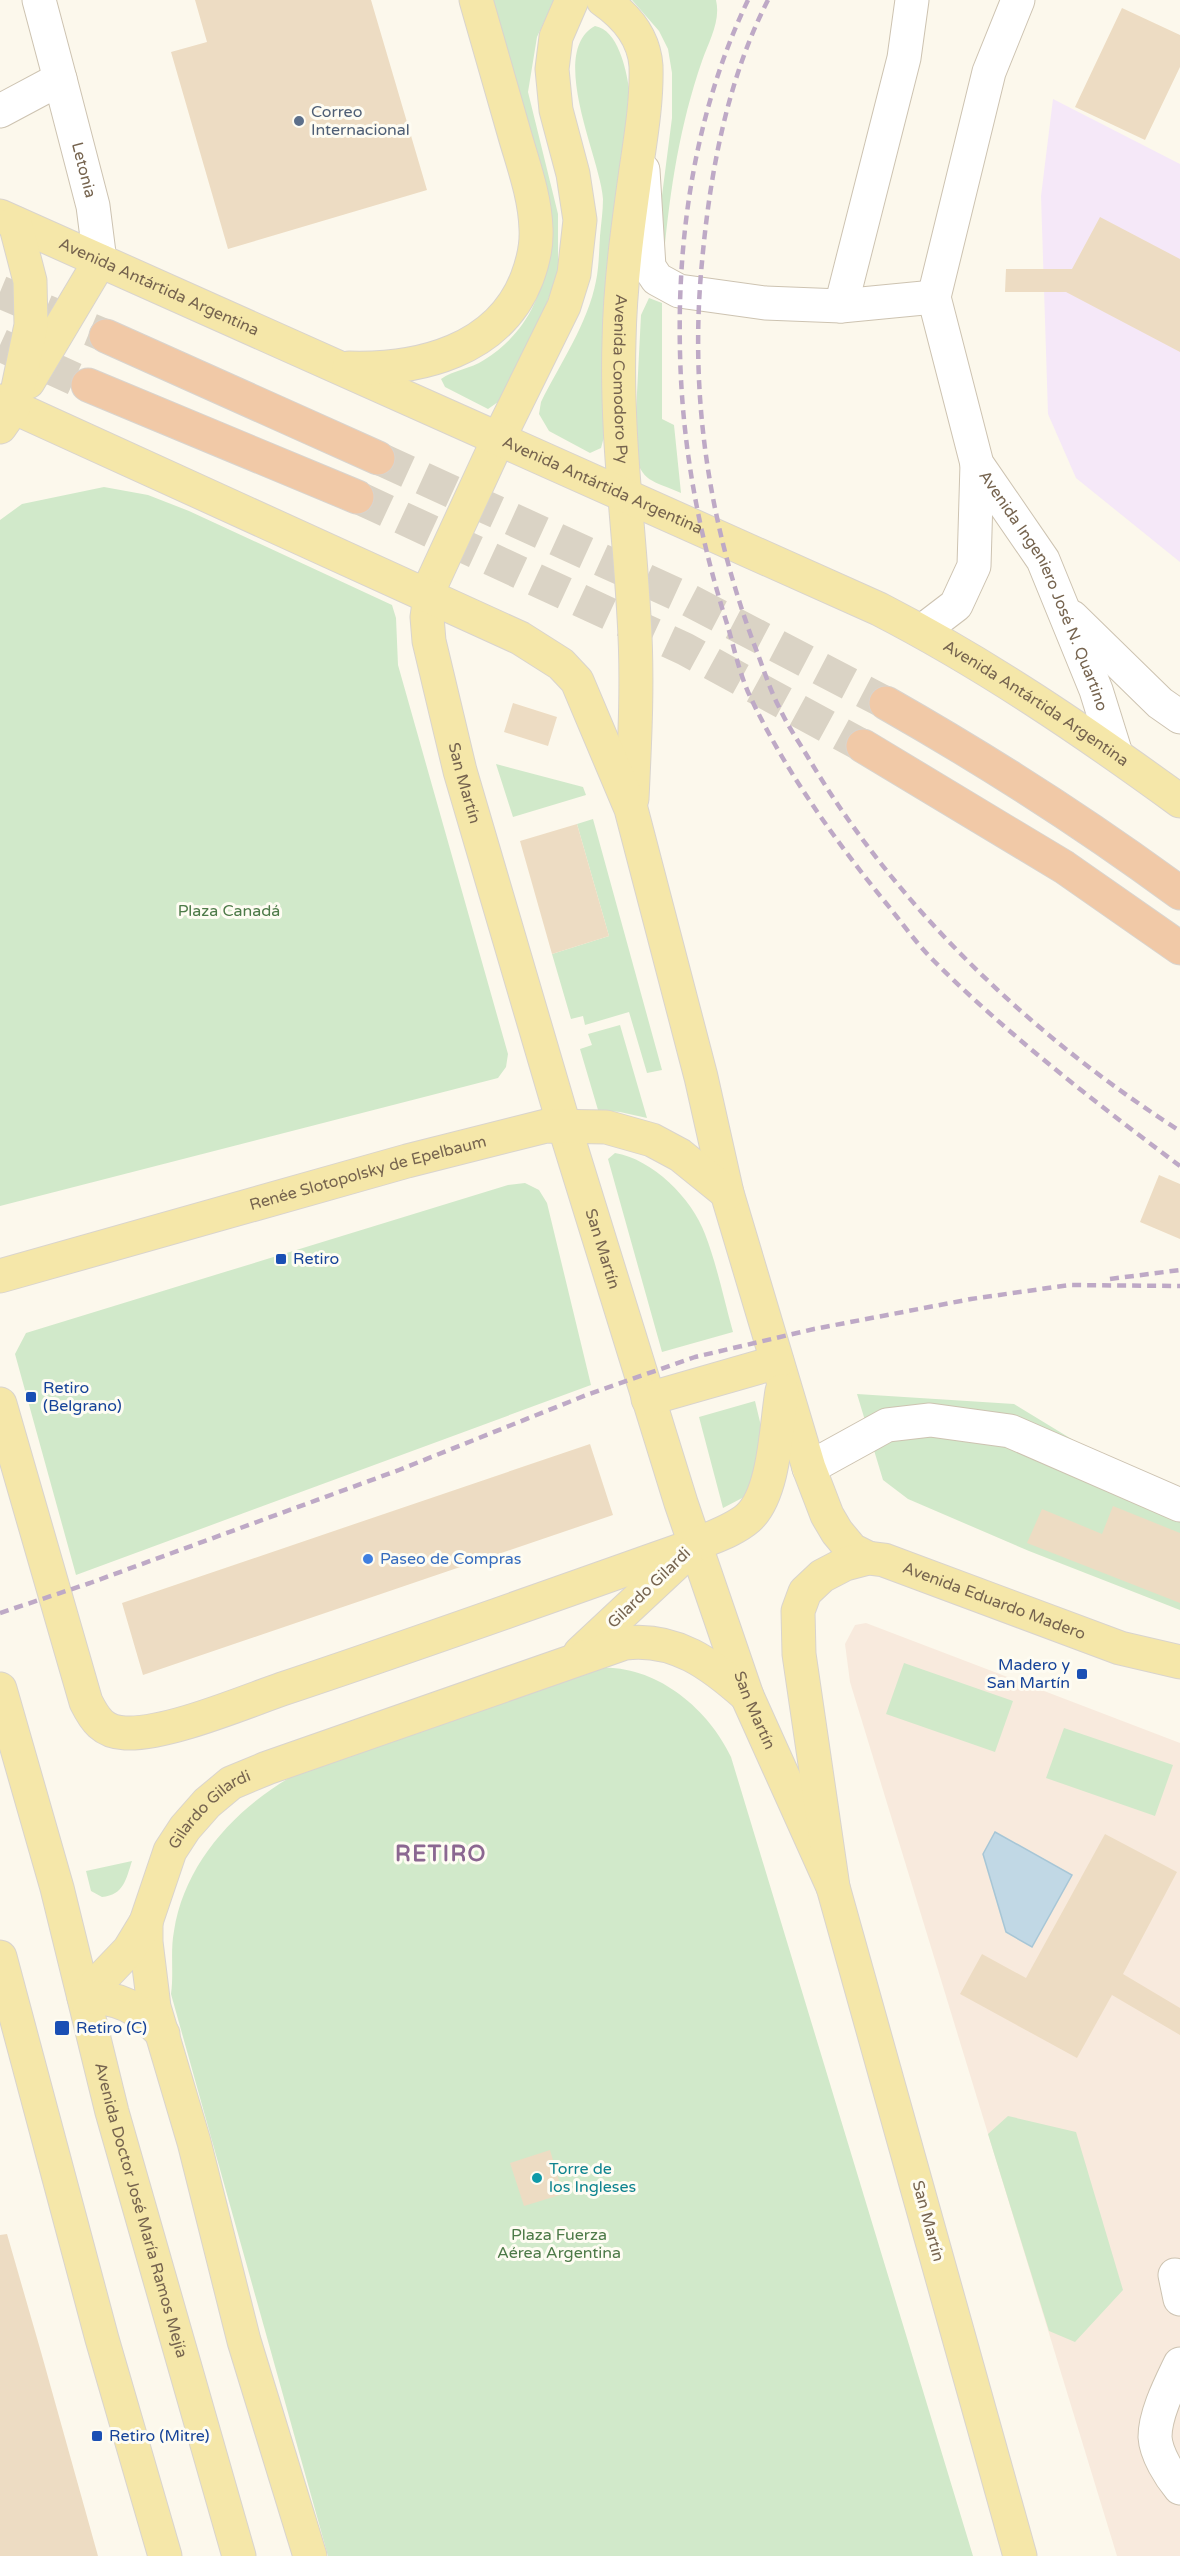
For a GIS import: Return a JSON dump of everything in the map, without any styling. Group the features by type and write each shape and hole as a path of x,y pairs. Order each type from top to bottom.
{"highway":[{"path":"106,336 378,458"},
{"path":"88,385 357,497"},
{"path":"886,703 966,749 1084,824 1180,893"},
{"path":"863,746 1064,867 1180,948"}],"main road":[{"path":"341,368 404,366 442,357 469,344 490,330 508,312 524,286 537,241 533,200 476,0"},
{"path":"430,595 438,569 564,306 576,266 580,237 579,213 573,174 554,103 552,69 556,37 572,0"},
{"name":"Avenida Comodoro Py","path":"603,0 628,21 644,53 645,82 641,135 631,210 619,341 619,421 638,690 631,809"},
{"path":"5,412 31,325 30,281 7,220"},
{"name":"Avenida Antártida Argentina","path":"7,220 879,609 922,631 1116,754 1180,801"},
{"path":"5,412 100,261"},
{"path":"5,412 430,595 534,645 570,672 583,690 631,809 701,1077 727,1192 809,1468 827,1515 837,1532 852,1550 868,1558"},
{"name":"San Martín","path":"430,595 427,617 429,641 441,702 564,1125 648,1399 694,1545 747,1696 833,1887"},
{"name":"Renée Slotopolsky de Epelbaum","path":"0,1276 419,1158 522,1131 564,1125 606,1127 652,1140 680,1155 727,1192"},
{"path":"648,1399 780,1373"},
{"path":"694,1545 740,1523 760,1502 769,1475 780,1373"},
{"name":"Gilardo Gilardi","path":"0,1404 86,1701 99,1724 111,1731 125,1733 153,1730 202,1716 423,1642 694,1545"},
{"name":"Gilardo Gilardi","path":"146,1922 170,1851 185,1828 207,1803 231,1783 574,1659 694,1545"},
{"name":"San Martín","path":"868,1558 833,1569 813,1582 805,1592 798,1611 799,1654 833,1887 1020,2556"},
{"name":"Avenida Eduardo Madero","path":"868,1558 897,1564 1120,1648 1180,1662"},
{"path":"574,1659 625,1643 659,1643 675,1647 703,1661 747,1696"},
{"name":"Avenida Eduardo Madero","path":"1120,1648 1180,1682"},
{"name":"Avenida Doctor José María Ramos Mejía","path":"0,1689 51,1864 115,2122 239,2556"},
{"path":"84,1997 125,1956 146,1922"},
{"path":"146,1922 151,1986 163,2034 194,2142 244,2341 310,2556"},
{"path":"0,1958 102,2339 165,2556"},
{"path":"84,1997 122,2001 142,2013 163,2034"}],"street":[{"name":"Letonia","path":"39,0 93,206 100,261"},
{"path":"842,306 904,58 912,0"},
{"name":"Avenida Ingeniero José N. Quartino","path":"922,631 956,605 974,566 977,464 934,297 989,72 1018,0"},
{"path":"0,111 60,80"},
{"path":"641,135 649,267 657,279 679,291 765,303 842,306 934,297"},
{"name":"Avenida Ingeniero José N. Quartino","path":"977,464 1043,560 1096,690 1116,754"},
{"path":"1062,607 1160,703 1180,717"},
{"path":"809,1468 886,1425 930,1420 1010,1431 1180,1505"},
{"path":"1180,2364 1161,2411 1155,2438 1169,2475 1180,2488"}],"shaded area":[{"path":"1053,99 1180,164 1180,562 1076,478 1048,414 1041,196"},
{"path":"866,1623 1180,1743 1180,2556 1117,2556 850,1682 845,1644 855,1625"}],"green space":[{"path":"487,0 554,0 537,37 528,92 558,214 558,273 544,310 498,402 488,409 445,387 441,379 479,363 497,351 519,329 540,290 547,260"},
{"path":"632,0 716,0 717,8 714,31 694,86 681,136 668,214 663,266 656,242 672,118 672,73 668,49 659,31"},
{"path":"595,26 610,35 620,51 629,88 603,401 604,437 601,448 590,453 549,431 539,414 541,402 587,312 597,276 603,199 580,108 576,82 576,59 581,39"},
{"path":"649,298 662,303 662,419 674,425 681,493 645,475 634,451 641,315"},
{"name":"Plaza Canadá","path":"104,487 148,495 189,511 392,605 396,618 398,665 508,1054 506,1067 498,1078 0,1206 0,520 22,504"},
{"path":"496,764 583,787 586,795 513,817"},
{"path":"593,819 662,1070 647,1073 629,1012 585,1025 583,1016 571,1019 552,954 609,936 577,824"},
{"path":"620,1025 647,1118 598,1110 580,1049 592,1045 588,1034"},
{"path":"615,1153 643,1163 656,1172 681,1194 691,1207 705,1234 733,1332 662,1352 608,1159"},
{"path":"525,1183 539,1190 547,1203 591,1385 76,1575 15,1354 26,1333 508,1185"},
{"path":"857,1394 1014,1404 1106,1460 1180,1491 1180,1610 1029,1551 908,1499 883,1480"},
{"path":"755,1401 765,1443 746,1496 723,1508 699,1417"},
{"path":"904,1663 1013,1701 995,1752 886,1714"},
{"name":"Plaza Fuerza Aérea Argentina","path":"598,1668 640,1673 659,1681 677,1693 709,1722 731,1757 973,2556 328,2556 171,1994 173,1939 180,1907 188,1884 214,1842 249,1807 268,1791 289,1778"},
{"path":"1064,1728 1173,1765 1155,1816 1046,1778"},
{"path":"132,1861 123,1885 115,1893 102,1897 91,1891 86,1871"},
{"path":"1008,2116 1076,2132 1123,2290 1075,2342 1049,2331 988,2134"}],"water":[{"path":"995,1832 1072,1875 1032,1947 1006,1932 983,1854"}],"building":[{"name":"Correo Internacional","path":"195,0 371,0 427,190 228,249 171,52 207,42"},
{"path":"1122,8 1180,35 1180,67 1145,140 1075,107"},
{"path":"1100,217 1180,259 1180,352 1066,292 1005,292 1006,269 1072,269"},
{"path":"513,703 557,717 548,746 504,732"},
{"path":"577,824 609,936 552,954 520,841"},
{"path":"1159,1175 1180,1184 1180,1239 1140,1222"},
{"name":"Paseo de Compras","path":"590,1444 613,1515 143,1675 122,1603"},
{"path":"1113,1506 1180,1533 1180,1603 1027,1543 1042,1509 1102,1534"},
{"path":"1105,1834 1177,1872 1123,1974 1180,2008 1180,2035 1112,1995 1077,2058 960,1994 982,1954 1026,1978"},
{"name":"Torre de los Ingleses","path":"550,2150 563,2194 524,2206 510,2163"},
{"path":"7,2234 98,2556 0,2556 0,2235"}],"tunnel":[{"path":"0,292 106,336"},
{"path":"0,345 88,385"},
{"path":"378,458 685,598 886,703"},
{"path":"357,497 685,649 863,746"}],"railway":[{"path":"748,0 715,84 693,172 686,217 680,307 681,387 688,457 709,559 745,684 762,721 812,804 850,857 928,955 1022,1042 1180,1166"},
{"path":"768,0 731,95 716,161 705,228 698,362 701,411 715,509 740,605 757,652 782,714 844,814 927,918 1021,1012 1126,1094 1180,1131"},
{"path":"1110,1279 1180,1270"},
{"path":"0,1613 90,1583 399,1470 589,1394 695,1357 814,1329 971,1299 1069,1285 1180,1286"}],"place":[{"name":"Correo Internacional","path":"299,121"},
{"name":"Retiro","path":"281,1259"},
{"name":"Retiro (Belgrano)","path":"31,1397"},
{"name":"Paseo de Compras","path":"368,1559"},
{"name":"Madero y San Martín","path":"1082,1674"},
{"name":"Retiro (C)","path":"62,2028"},
{"name":"Torre de los Ingleses","path":"537,2178"},
{"name":"Retiro (Mitre)","path":"97,2436"}],"district":[{"name":"RETIRO","path":"441,1854"}]}
